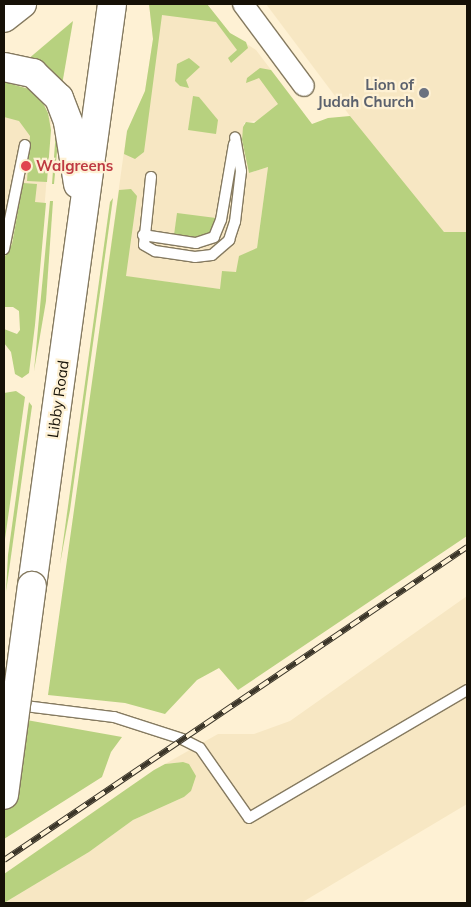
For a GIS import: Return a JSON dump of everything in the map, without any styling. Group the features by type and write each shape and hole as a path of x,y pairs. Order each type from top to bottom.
{"main road":[{"path":"4,18 22,4"},
{"name":"Libby Road","path":"4,795 112,4"},
{"path":"4,67 33,72 59,98 71,135 83,215"}],"street":[{"path":"243,4 304,86"}],"lane":[{"path":"150,177 143,236 196,243 214,237 221,220 235,138"},
{"path":"4,249 25,145"},
{"path":"4,703 114,717 182,739 200,748 249,818 467,690"}],"shaded area":[{"path":"149,4 207,4 230,33 256,50 303,112 244,123 242,140 249,173 268,167 257,248 220,289 107,274 126,137 145,91 153,39"},
{"path":"266,4 467,4 467,232 444,232 371,144"},
{"name":"Walgreens","path":"4,82 29,89 42,101 51,121 39,279 4,277"},
{"path":"467,596 467,804 301,903 4,903 89,852 133,820 184,797 191,791 183,762 165,764 218,734 254,734 290,721"}],"green space":[{"path":"149,4 207,4 230,33 246,42 248,48 231,63 228,58 237,50 216,22 162,15 144,152 135,159 124,154 127,131 145,91 153,39"},
{"path":"73,21 62,85 27,60"},
{"path":"189,58 200,67 186,80 189,88 180,86 175,81 177,64"},
{"path":"260,68 271,70 312,124 328,118 350,116 444,232 467,232 467,536 238,690 219,668 197,680 165,714 125,703 48,695 119,190 131,189 137,196 126,276 220,289 222,271 236,272 239,256 257,248 268,167 249,173 242,140 243,127 246,122 254,123 278,104 259,78 246,83 247,78"},
{"path":"4,74 20,77 36,84 54,107 59,130 54,184 52,184 56,130 52,108 34,87 19,79 4,77"},
{"path":"4,82 29,89 42,101 48,113 51,130 47,182 27,181 30,136 19,121 4,117"},
{"path":"193,96 199,97 218,120 216,134 188,130"},
{"path":"23,183 37,184 35,202 46,203 29,373 22,378 15,374 11,352 4,343 4,329 17,334 20,330 19,311 13,307 4,307 4,258 12,244"},
{"path":"113,198 70,510 60,564 110,202"},
{"path":"50,201 53,201 46,301 34,371"},
{"path":"177,213 216,218 214,228 209,234 198,238 174,235"},
{"path":"16,391 25,397 4,546 4,393"},
{"path":"29,402 32,406 6,592 8,555"},
{"path":"4,716 122,737 111,752 102,777 4,839"},
{"path":"183,762 189,764 196,776 191,791 184,797 133,820 89,852 4,903 4,874 154,770 165,764"}],"railway":[{"path":"4,860 467,547"}],"place":[{"name":"Lion of Judah Church","path":"424,93"},
{"name":"Walgreens","path":"26,166"}]}
